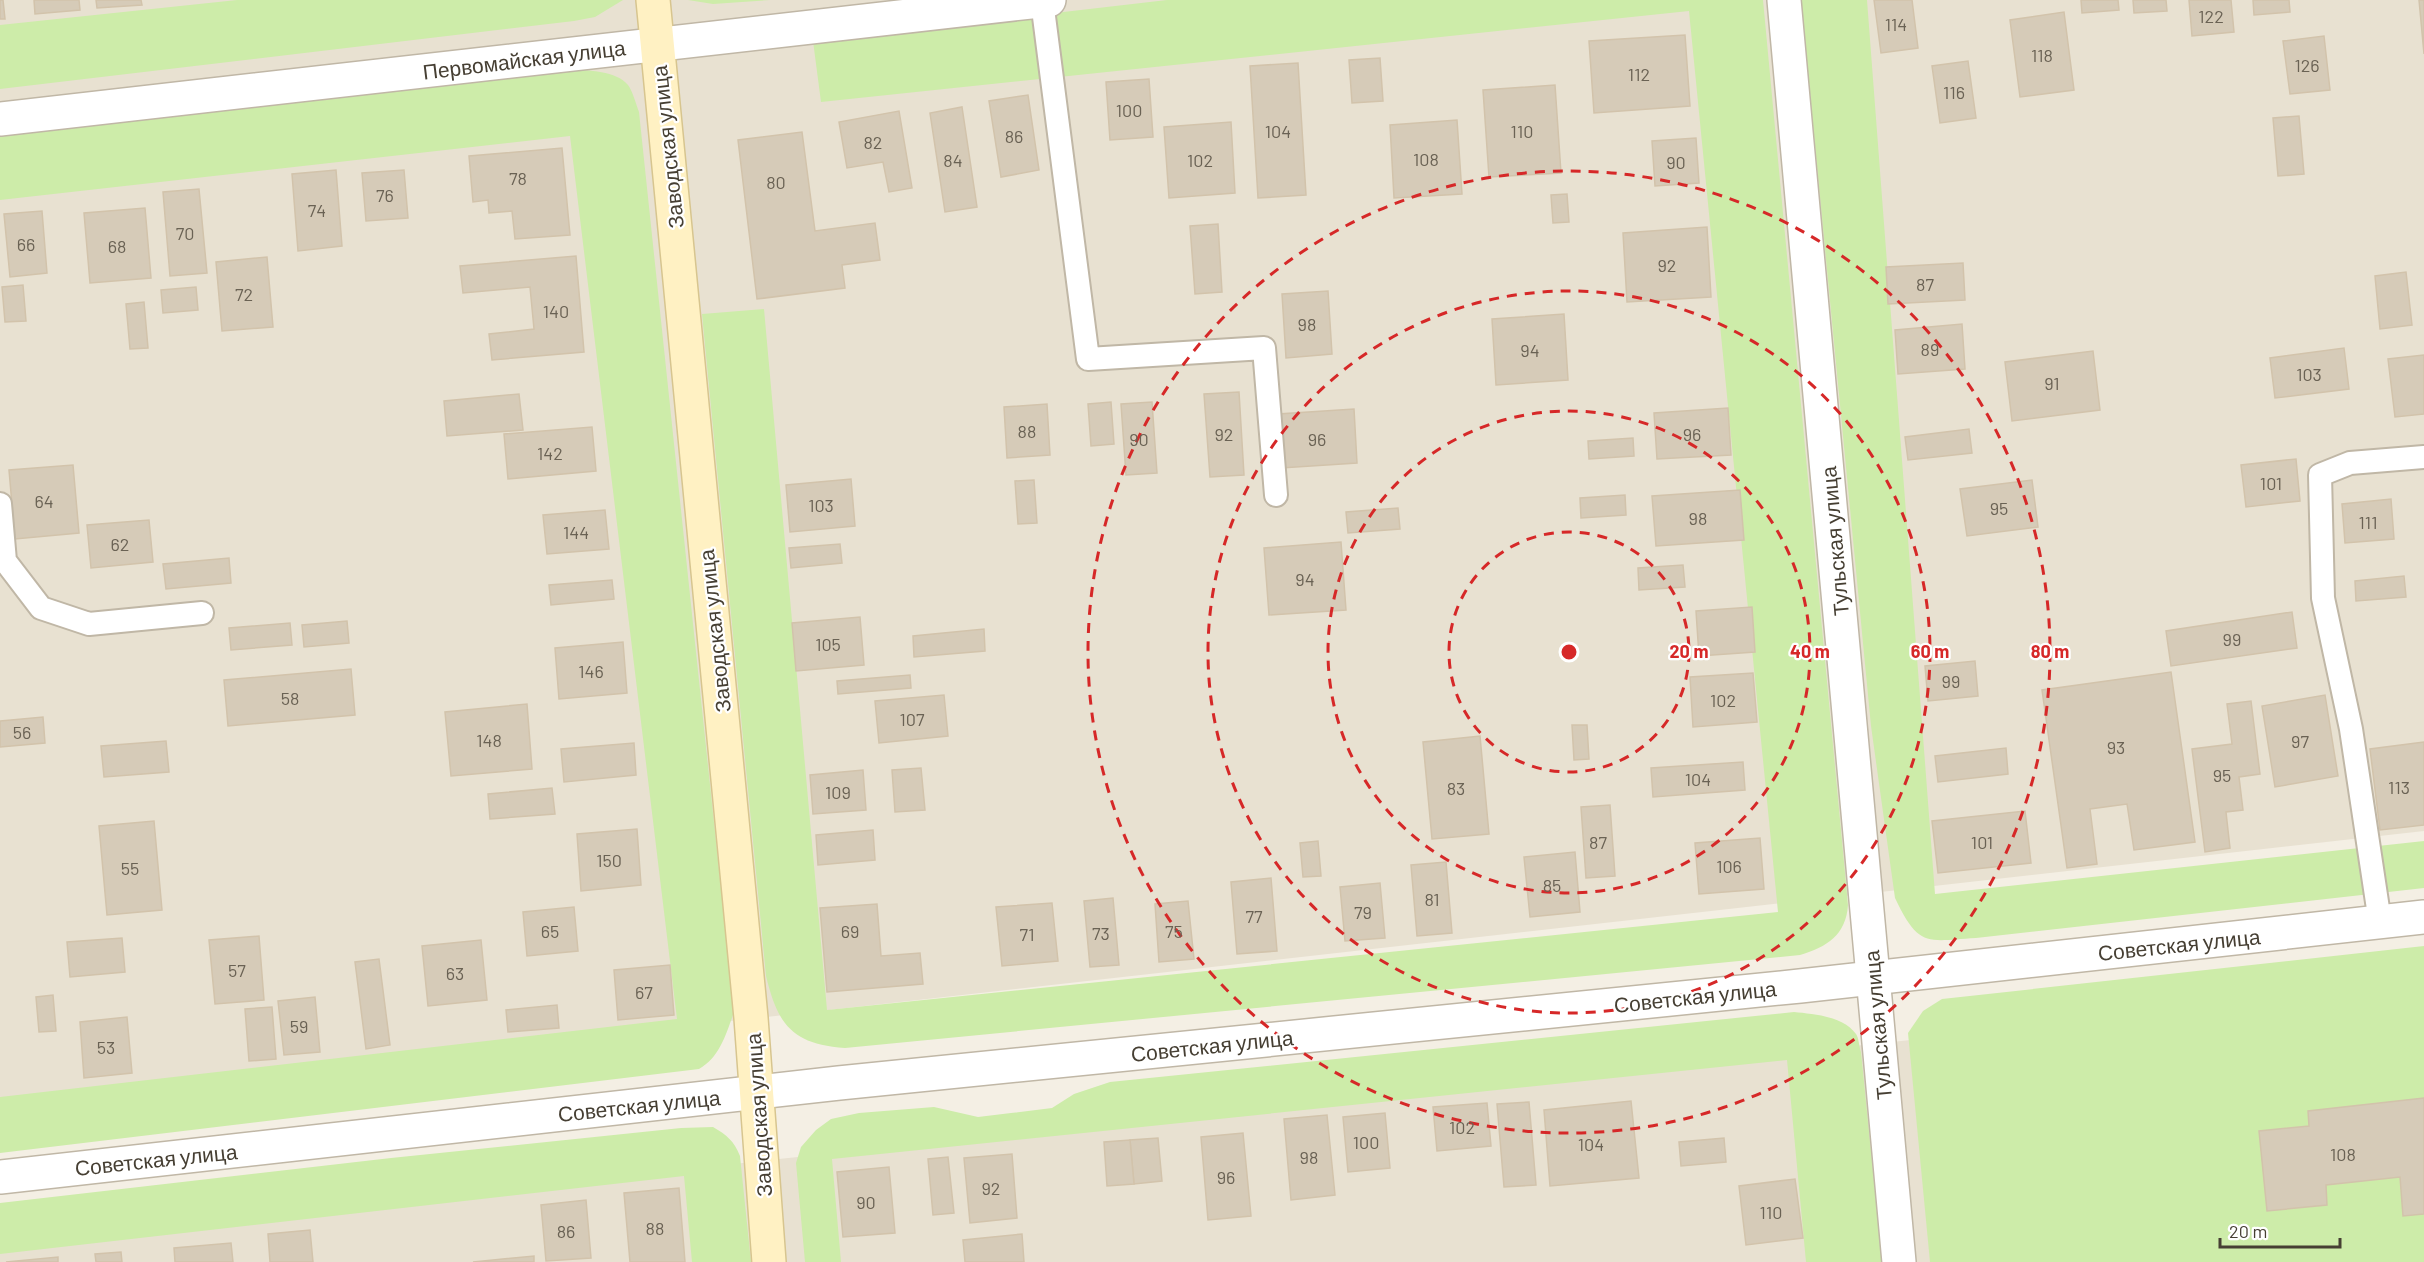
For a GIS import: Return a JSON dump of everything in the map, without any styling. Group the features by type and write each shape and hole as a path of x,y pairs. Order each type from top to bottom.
{"main road":[{"name":"Заводская улица","path":"653,0 752,1018 769,1262"}],"street":[{"name":"Первомайская улица","path":"0,119 1045,0"},
{"name":"Тульская улица","path":"1784,0 1899,1262"},
{"name":"Советская улица","path":"0,1176 756,1092 2424,917"}],"lane":[{"path":"1045,0 1088,359 1264,348 1276,495"},
{"path":"2380,922 2351,729 2323,598 2320,475 2350,463 2424,457"},
{"path":"0,504 5,561 41,608 89,624 202,614"}],"shaded area":[{"path":"0,0 2424,0 2424,831 0,1103"},
{"path":"2424,986 2424,1262 0,1262 0,1241"}],"green space":[{"path":"237,0 623,0 595,17 574,21 0,89 0,25"},
{"path":"688,0 770,0 713,4"},
{"path":"1167,0 1763,0 1848,905 1839,932 1827,944 1800,955 845,1048 812,1042 790,1029 782,1019 766,976 702,314 764,309 827,1010 1778,912 1689,11 821,102 813,41"},
{"path":"1801,0 1867,0 1935,894 2424,841 2424,888 1976,938 1935,940 1926,938 1911,926 1895,898 1871,726"},
{"path":"563,70 606,73 615,76 630,88 639,112 734,1012 721,1044 712,1058 699,1069 0,1153 0,1097 677,1019 570,136 0,200 0,133"},
{"path":"2424,946 2424,1262 1930,1262 1908,1033 1923,1011 1942,999"},
{"path":"1794,1012 1819,1015 1844,1023 1858,1038 1882,1262 1806,1262 1787,1060 832,1159 841,1262 805,1262 796,1163 801,1147 816,1130 831,1119 859,1113 934,1107 978,1117 1052,1108 1074,1094 1110,1082"},
{"path":"713,1127 730,1139 740,1156 751,1262 692,1262 684,1176 0,1254 0,1203 391,1158 681,1128"}],"building":[{"path":"0,0 3,0 5,19 0,19"},
{"path":"34,0 79,0 80,10 35,14"},
{"path":"96,0 141,0 142,5 97,8"},
{"path":"1874,0 1912,0 1918,48 1881,53"},
{"path":"2081,0 2118,0 2119,10 2082,13"},
{"path":"2133,0 2166,0 2167,11 2134,13"},
{"path":"2189,0 2231,0 2234,32 2192,36"},
{"path":"2253,0 2289,0 2290,12 2254,15"},
{"path":"2419,0 2424,0 2424,54"},
{"path":"2064,12 2074,90 2020,97 2010,20"},
{"path":"1685,35 1690,106 1594,113 1589,41"},
{"path":"2324,36 2330,90 2290,94 2283,41"},
{"path":"1380,58 1383,101 1352,103 1349,60"},
{"path":"1968,61 1976,118 1940,123 1932,66"},
{"path":"1298,63 1306,195 1258,198 1250,66"},
{"path":"1149,79 1153,137 1110,140 1106,82"},
{"path":"1555,85 1561,173 1489,177 1483,90"},
{"path":"1028,95 1039,170 1001,177 989,101"},
{"path":"962,107 977,207 945,212 930,113"},
{"path":"899,111 912,188 889,192 883,162 847,168 839,122"},
{"path":"2299,116 2304,174 2278,176 2273,118"},
{"path":"1457,120 1462,194 1394,198 1390,125"},
{"path":"1231,122 1235,193 1169,198 1164,127"},
{"path":"802,132 815,231 875,223 880,260 842,265 845,288 757,299 738,140"},
{"path":"1696,138 1699,183 1655,186 1652,141"},
{"path":"562,148 570,235 515,239 512,211 489,213 488,200 473,202 469,156"},
{"path":"336,170 342,246 298,251 292,174"},
{"path":"404,170 408,218 366,221 362,173"},
{"path":"199,189 207,273 170,276 163,192"},
{"path":"1567,194 1569,222 1553,223 1551,195"},
{"path":"145,208 151,278 90,283 84,213"},
{"path":"42,211 47,273 10,277 4,214"},
{"path":"1218,224 1222,292 1195,294 1190,226"},
{"path":"1707,227 1711,297 1627,302 1623,233"},
{"path":"576,256 584,352 492,360 489,334 534,329 530,287 463,293 460,266"},
{"path":"267,257 273,327 222,331 216,262"},
{"path":"1963,263 1965,300 1888,304 1886,267"},
{"path":"2406,272 2412,325 2380,329 2375,276"},
{"path":"23,285 26,321 5,322 2,287"},
{"path":"196,287 198,310 163,313 161,290"},
{"path":"1328,291 1332,354 1286,358 1282,294"},
{"path":"144,302 148,348 130,349 126,304"},
{"path":"1564,314 1568,380 1496,385 1492,319"},
{"path":"1962,324 1965,369 1898,374 1895,330"},
{"path":"2344,348 2349,389 2275,398 2270,358"},
{"path":"2093,351 2100,410 2012,421 2005,362"},
{"path":"2424,355 2424,414 2395,417 2388,359"},
{"path":"1239,392 1244,475 1210,477 1204,394"},
{"path":"519,394 523,430 447,436 444,401"},
{"path":"1111,402 1114,444 1091,446 1088,404"},
{"path":"1152,402 1157,473 1126,475 1121,404"},
{"path":"1047,404 1050,455 1007,458 1004,407"},
{"path":"1728,408 1731,455 1657,459 1654,413"},
{"path":"1354,409 1357,463 1281,468 1278,414"},
{"path":"592,427 596,471 508,479 504,434"},
{"path":"1969,429 1972,453 1908,460 1905,437"},
{"path":"1633,438 1634,456 1589,459 1588,441"},
{"path":"2296,459 2300,501 2246,507 2241,465"},
{"path":"73,465 79,533 15,539 9,470"},
{"path":"851,479 855,526 790,532 786,485"},
{"path":"1034,480 1037,523 1018,524 1015,481"},
{"path":"2032,480 2038,527 1967,536 1960,489"},
{"path":"1740,490 1744,540 1656,546 1652,496"},
{"path":"1625,495 1626,515 1581,518 1580,498"},
{"path":"2391,499 2394,539 2345,543 2342,504"},
{"path":"1398,508 1400,529 1348,533 1346,512"},
{"path":"605,510 609,549 547,554 543,515"},
{"path":"149,520 153,562 91,568 87,525"},
{"path":"1341,542 1346,610 1269,615 1264,548"},
{"path":"840,544 842,563 791,568 789,548"},
{"path":"229,558 231,583 166,589 163,564"},
{"path":"1683,565 1685,587 1639,590 1638,568"},
{"path":"2404,576 2406,597 2356,601 2355,581"},
{"path":"612,580 614,599 551,605 549,585"},
{"path":"1752,607 1755,652 1699,656 1696,611"},
{"path":"2292,612 2297,648 2171,666 2166,631"},
{"path":"860,617 864,665 796,671 792,623"},
{"path":"347,621 349,643 304,647 302,625"},
{"path":"290,623 292,645 231,650 229,628"},
{"path":"984,629 985,651 914,657 913,636"},
{"path":"623,642 627,693 559,699 555,648"},
{"path":"1975,661 1978,696 1928,701 1925,666"},
{"path":"351,669 355,715 228,726 224,680"},
{"path":"2171,672 2195,842 2134,850 2127,804 2090,809 2097,864 2067,868 2042,690"},
{"path":"1753,673 1757,722 1693,727 1690,677"},
{"path":"910,675 911,688 838,694 837,681"},
{"path":"944,695 948,736 879,743 875,701"},
{"path":"2325,695 2338,776 2275,787 2262,706"},
{"path":"2251,701 2260,774 2239,777 2243,810 2226,812 2230,848 2205,852 2192,749 2232,744 2227,704"},
{"path":"527,704 532,769 451,776 445,712"},
{"path":"43,717 45,743 0,747 0,721"},
{"path":"1572,725 1587,725 1589,759 1574,760"},
{"path":"1480,736 1489,834 1432,839 1423,742"},
{"path":"166,741 169,772 104,777 101,746"},
{"path":"2424,742 2424,825 2380,830 2370,749"},
{"path":"634,743 636,775 564,782 561,749"},
{"path":"2006,748 2008,774 1938,782 1935,756"},
{"path":"1743,762 1745,790 1653,797 1651,768"},
{"path":"921,768 925,810 895,812 892,770"},
{"path":"863,770 866,810 813,814 810,775"},
{"path":"552,788 555,814 490,819 488,794"},
{"path":"1610,805 1615,876 1586,878 1581,807"},
{"path":"2025,811 2031,863 1938,873 1932,821"},
{"path":"154,821 162,910 107,915 99,826"},
{"path":"637,829 641,885 581,891 577,834"},
{"path":"873,830 875,860 818,865 816,835"},
{"path":"1760,838 1764,889 1699,894 1695,843"},
{"path":"1318,841 1321,876 1303,877 1300,843"},
{"path":"1575,852 1580,912 1530,917 1524,857"},
{"path":"1446,862 1452,933 1417,936 1411,865"},
{"path":"1271,878 1277,951 1237,954 1231,882"},
{"path":"1380,883 1385,938 1345,941 1340,887"},
{"path":"1113,898 1119,965 1090,967 1084,901"},
{"path":"1188,901 1194,959 1159,962 1155,904"},
{"path":"1052,903 1058,961 1002,966 996,907"},
{"path":"877,904 881,956 920,953 923,984 827,992 820,908"},
{"path":"574,907 578,951 527,956 523,912"},
{"path":"259,936 264,1000 215,1004 209,940"},
{"path":"122,938 125,972 70,977 67,942"},
{"path":"481,940 487,1000 428,1006 422,946"},
{"path":"379,959 390,1045 366,1049 355,962"},
{"path":"670,965 674,1015 618,1020 614,970"},
{"path":"53,995 56,1031 39,1032 36,997"},
{"path":"315,997 320,1052 284,1055 278,1001"},
{"path":"557,1005 559,1028 508,1032 506,1010"},
{"path":"272,1007 276,1059 249,1061 245,1009"},
{"path":"127,1017 132,1073 84,1078 80,1022"},
{"path":"2424,1098 2424,1214 2403,1216 2400,1177 2326,1185 2327,1205 2267,1211 2259,1131 2309,1126 2308,1111"},
{"path":"1631,1101 1639,1178 1550,1186 1544,1110"},
{"path":"1529,1102 1536,1185 1504,1187 1497,1104"},
{"path":"1487,1103 1491,1146 1437,1151 1433,1107"},
{"path":"1385,1113 1390,1168 1348,1172 1343,1117"},
{"path":"1327,1115 1335,1195 1291,1200 1284,1119"},
{"path":"1243,1133 1251,1216 1208,1220 1201,1137"},
{"path":"1158,1138 1162,1181 1134,1184 1130,1140"},
{"path":"1724,1138 1726,1162 1681,1166 1679,1142"},
{"path":"1130,1140 1134,1184 1107,1186 1104,1142"},
{"path":"1012,1154 1017,1218 970,1223 964,1158"},
{"path":"948,1157 954,1213 933,1215 928,1159"},
{"path":"889,1167 895,1233 843,1237 837,1172"},
{"path":"1795,1179 1803,1238 1746,1245 1739,1186"},
{"path":"679,1188 685,1262 630,1262 624,1193"},
{"path":"586,1200 591,1258 546,1261 541,1205"},
{"path":"310,1230 313,1262 270,1262 268,1234"},
{"path":"1022,1234 1024,1262 965,1262 963,1240"},
{"path":"231,1243 233,1262 175,1262 174,1248"},
{"path":"121,1252 122,1262 96,1262 95,1254"},
{"path":"534,1256 534,1262 473,1262"},
{"path":"58,1257 58,1262 6,1262"}]}
